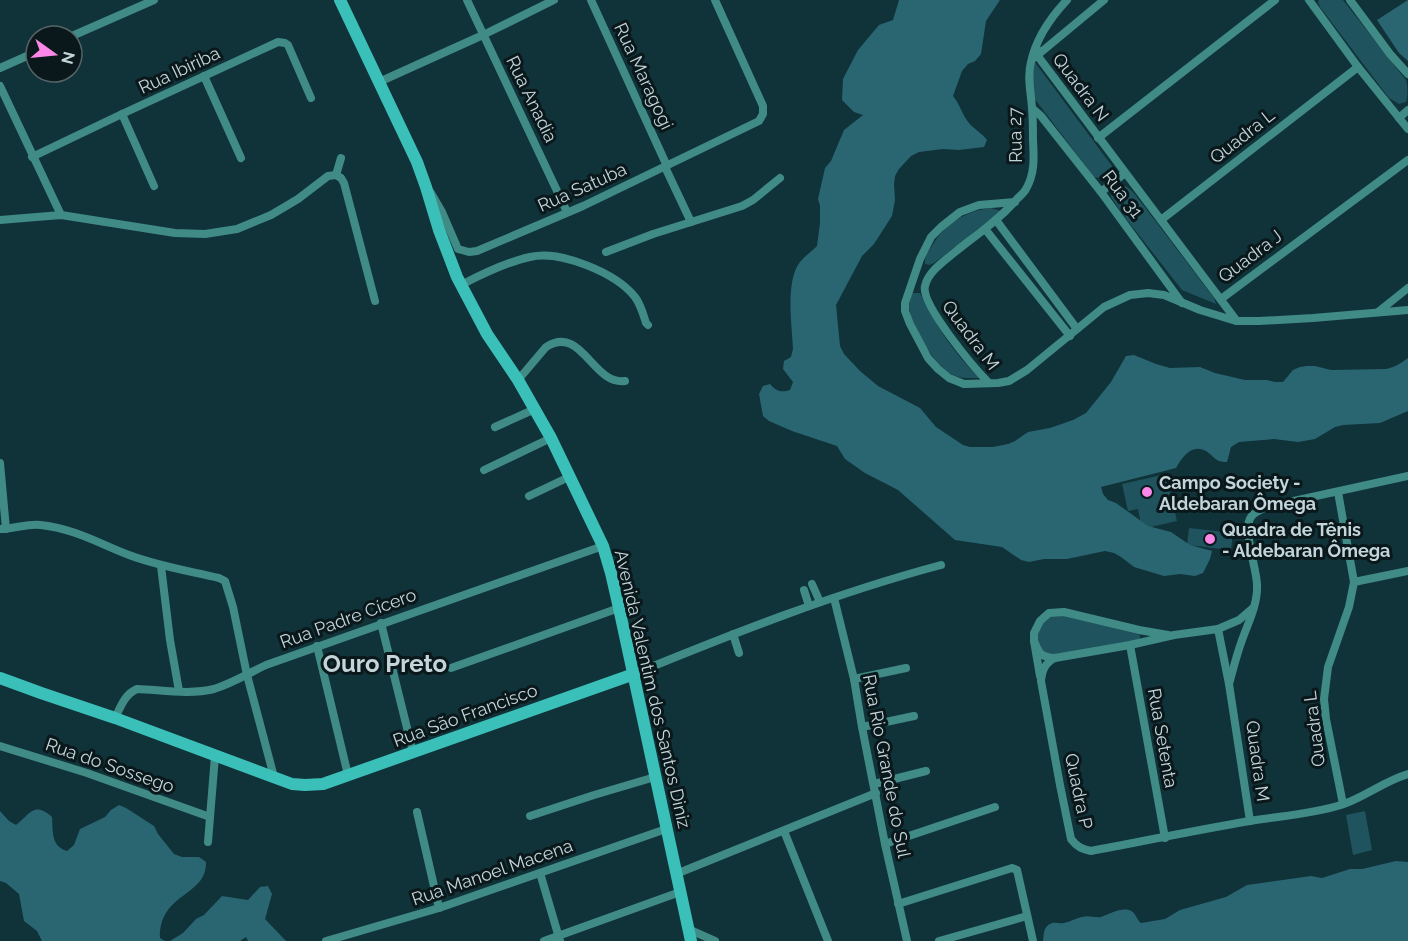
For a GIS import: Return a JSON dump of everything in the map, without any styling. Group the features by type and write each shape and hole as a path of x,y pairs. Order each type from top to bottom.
{"street":[{"path":"84,31 154,0"},
{"name":"Avenida Valentim dos Santos Diniz","path":"340,0 417,162 439,230 461,285 487,334 518,380 551,438 603,546 634,674 690,935"},
{"name":"Rua Anadia","path":"467,0 567,212"},
{"path":"379,82 554,0"},
{"name":"Rua Maragogi","path":"591,0 691,222"},
{"name":"Rua Satuba","path":"426,187 439,206 458,249 468,252 477,251 583,206 759,121 763,111 760,99 716,0"},
{"path":"1037,51 1048,24 1067,0"},
{"name":"Quadra N","path":"1098,138 1037,51 1104,0"},
{"path":"1221,299 1098,138 1275,0"},
{"path":"1309,0 1358,67 1408,129"},
{"path":"1350,0 1390,54 1408,74"},
{"name":"Rua Ibiriba","path":"32,157 281,42 288,45 311,98"},
{"name":"Rua 27","path":"1015,202 1026,190 1033,170 1033,109 1029,86 1030,63 1037,51"},
{"path":"0,68 24,57"},
{"name":"Quadra L","path":"1161,220 1358,67"},
{"path":"204,76 240,158"},
{"path":"0,86 61,216"},
{"name":"Rua 31","path":"1033,109 1101,192 1183,303"},
{"path":"1399,118 1408,110"},
{"path":"122,114 154,186"},
{"path":"336,176 340,158"},
{"name":"Quadra J","path":"1236,321 1221,299 1408,160"},
{"path":"1101,192 1125,173"},
{"path":"0,220 61,216 175,233 221,232 237,229 271,215 298,199 328,176 336,176 344,183 375,302"},
{"path":"606,252 653,234 742,206 780,178"},
{"path":"916,272 929,277 941,263 996,220 1015,202"},
{"name":"Quadra M","path":"989,383 964,384 949,378 938,369 928,358 910,324 905,311 905,303 920,259 931,237 940,227 960,212 979,205 1015,202"},
{"path":"996,220 1073,332"},
{"path":"985,228 1073,332"},
{"path":"461,285 480,275 531,257 553,256 594,268 630,291 641,306 648,325"},
{"name":"Quadra M","path":"929,277 924,287 929,306 978,373 989,383"},
{"path":"1378,312 1408,288"},
{"path":"989,383 1009,381 1027,370 1104,307 1130,295 1148,293 1164,296 1236,321 1408,310"},
{"path":"518,380 546,347 559,342 579,348 609,379 625,381"},
{"path":"495,427 535,409"},
{"path":"484,470 551,438"},
{"path":"0,463 3,529 38,525 75,532 161,566 225,581 274,777"},
{"path":"1408,476 1338,492 1354,582 1408,571"},
{"path":"529,496 570,477"},
{"name":"Quadra M","path":"1229,684 1257,588 1257,575 1248,531 1248,522 1252,514 1266,507 1338,492"},
{"name":"Rua Padre Cícero","path":"115,718 124,700 133,691 213,689 247,675 266,664 603,546"},
{"name":"Rua São Francisco","path":"0,678 292,784 323,784 634,674 820,602 941,565"},
{"path":"161,566 179,691"},
{"name":"Quadra L","path":"1343,804 1326,719 1324,690 1328,667 1349,607 1354,582"},
{"path":"812,584 820,602"},
{"path":"804,590 809,606"},
{"name":"Rua Rio Grande do Sul","path":"834,598 854,680 885,844 907,941"},
{"path":"451,668 619,608"},
{"path":"1041,681 1044,669 1050,660 1055,658 1218,629 1239,620 1253,608"},
{"path":"1041,681 1034,633 1040,621 1049,613 1064,612 1149,632 1174,635"},
{"path":"381,623 413,752"},
{"name":"Quadra M","path":"1218,629 1229,684 1250,821 1343,804"},
{"path":"733,634 739,653"},
{"path":"1034,641 1041,655 1055,658"},
{"name":"Rua Setenta","path":"1130,645 1165,838"},
{"path":"317,646 348,775"},
{"path":"854,680 906,668"},
{"name":"Quadra P","path":"1041,681 1071,839 1076,845 1091,851 1250,821"},
{"path":"862,727 914,716"},
{"name":"Rua do Sossego","path":"0,746 87,773 210,817"},
{"path":"208,842 215,756"},
{"path":"676,874 784,831 875,789 926,771"},
{"path":"1343,804 1395,778 1408,774"},
{"path":"530,816 656,777"},
{"path":"885,844 994,807"},
{"path":"417,812 439,908"},
{"name":"Rua Manoel Macena","path":"326,941 439,908 666,829"},
{"path":"784,831 828,941"},
{"path":"898,903 1014,868 1017,870 1033,941"},
{"path":"540,873 560,938"},
{"path":"544,941 560,938 680,892"},
{"path":"939,941 1027,916"},
{"path":"690,935 716,941"}],"shaded area":[{"path":"899,0 1000,0 986,21 981,54 962,71 953,96 969,123 987,140 984,147 943,149 919,152 911,156 895,176 892,216 874,244 862,256 836,305 840,346 844,354 878,386 920,408 936,427 963,445 970,447 993,447 1008,444 1028,432 1050,428 1086,413 1111,382 1126,356 1134,355 1170,368 1200,367 1245,380 1275,382 1283,382 1293,370 1300,367 1315,366 1331,370 1386,369 1408,358 1408,411 1380,423 1335,427 1315,439 1298,442 1274,439 1239,442 1231,447 1227,462 1217,460 1206,451 1196,449 1188,452 1176,468 1101,487 1108,500 1116,503 1148,526 1171,532 1190,545 1212,551 1203,573 1195,576 1180,574 1164,576 1134,567 1114,553 1105,551 1067,559 1044,559 1029,562 1021,560 1002,547 955,540 898,490 865,473 845,459 837,446 769,421 763,416 759,394 763,386 770,384 779,391 790,390 793,382 783,369 784,361 791,357 793,349 790,304 792,280 800,262 817,246 820,223 818,199 825,168 831,161 844,130 863,115 854,112 842,100 843,79 858,50 879,25 893,20"},
{"path":"1319,0 1343,0 1406,80 1408,91 1406,102 1399,104 1389,98 1320,7"},
{"path":"1408,0 1408,61 1399,53 1377,20"},
{"path":"1034,61 1112,166 1112,173 1101,178 1094,177 1034,98 1032,85"},
{"path":"1121,185 1130,189 1141,202 1214,298 1216,304 1182,290 1111,197 1114,189"},
{"path":"991,208 1001,211 934,263 925,264 929,250 949,225 973,212"},
{"path":"912,293 920,293 946,338 979,378 951,374 932,356 912,319 909,302"},
{"name":"Campo Society - Aldebaran Ômega","path":"1166,474 1177,521 1142,529 1138,509 1128,511 1122,484"},
{"name":"Quadra de Tênis - Aldebaran Ômega","path":"1189,528 1233,533 1231,550 1187,545"},
{"path":"1062,615 1137,634 1140,638 1050,656 1043,652 1038,644 1038,628 1051,616"},
{"path":"119,805 154,826 174,854 182,857 199,857 206,862 199,882 167,912 162,923 160,938 165,941 42,941 37,931 24,921 19,894 0,881 0,811 16,825 32,811 46,812 52,817 55,842 67,851 74,845 80,829 105,817"},
{"path":"1365,811 1372,850 1353,855 1346,815"},
{"path":"1396,861 1408,862 1408,941 1043,941 1045,929 1053,923 1064,923 1085,916 1101,917 1125,910 1133,912 1141,923 1165,919 1180,910 1226,897 1247,885 1311,876 1322,878 1350,869 1362,869"},
{"path":"268,886 272,894 265,919 286,941 248,941 246,937 240,941 170,941 204,915 222,896 248,900 260,887"}],"place":[{"name":"Campo Society - Aldebaran Ômega","path":"1147,492"},
{"name":"Quadra de Tênis - Aldebaran Ômega","path":"1210,539"}],"district":[{"name":"Ouro Preto","path":"385,663"}]}
